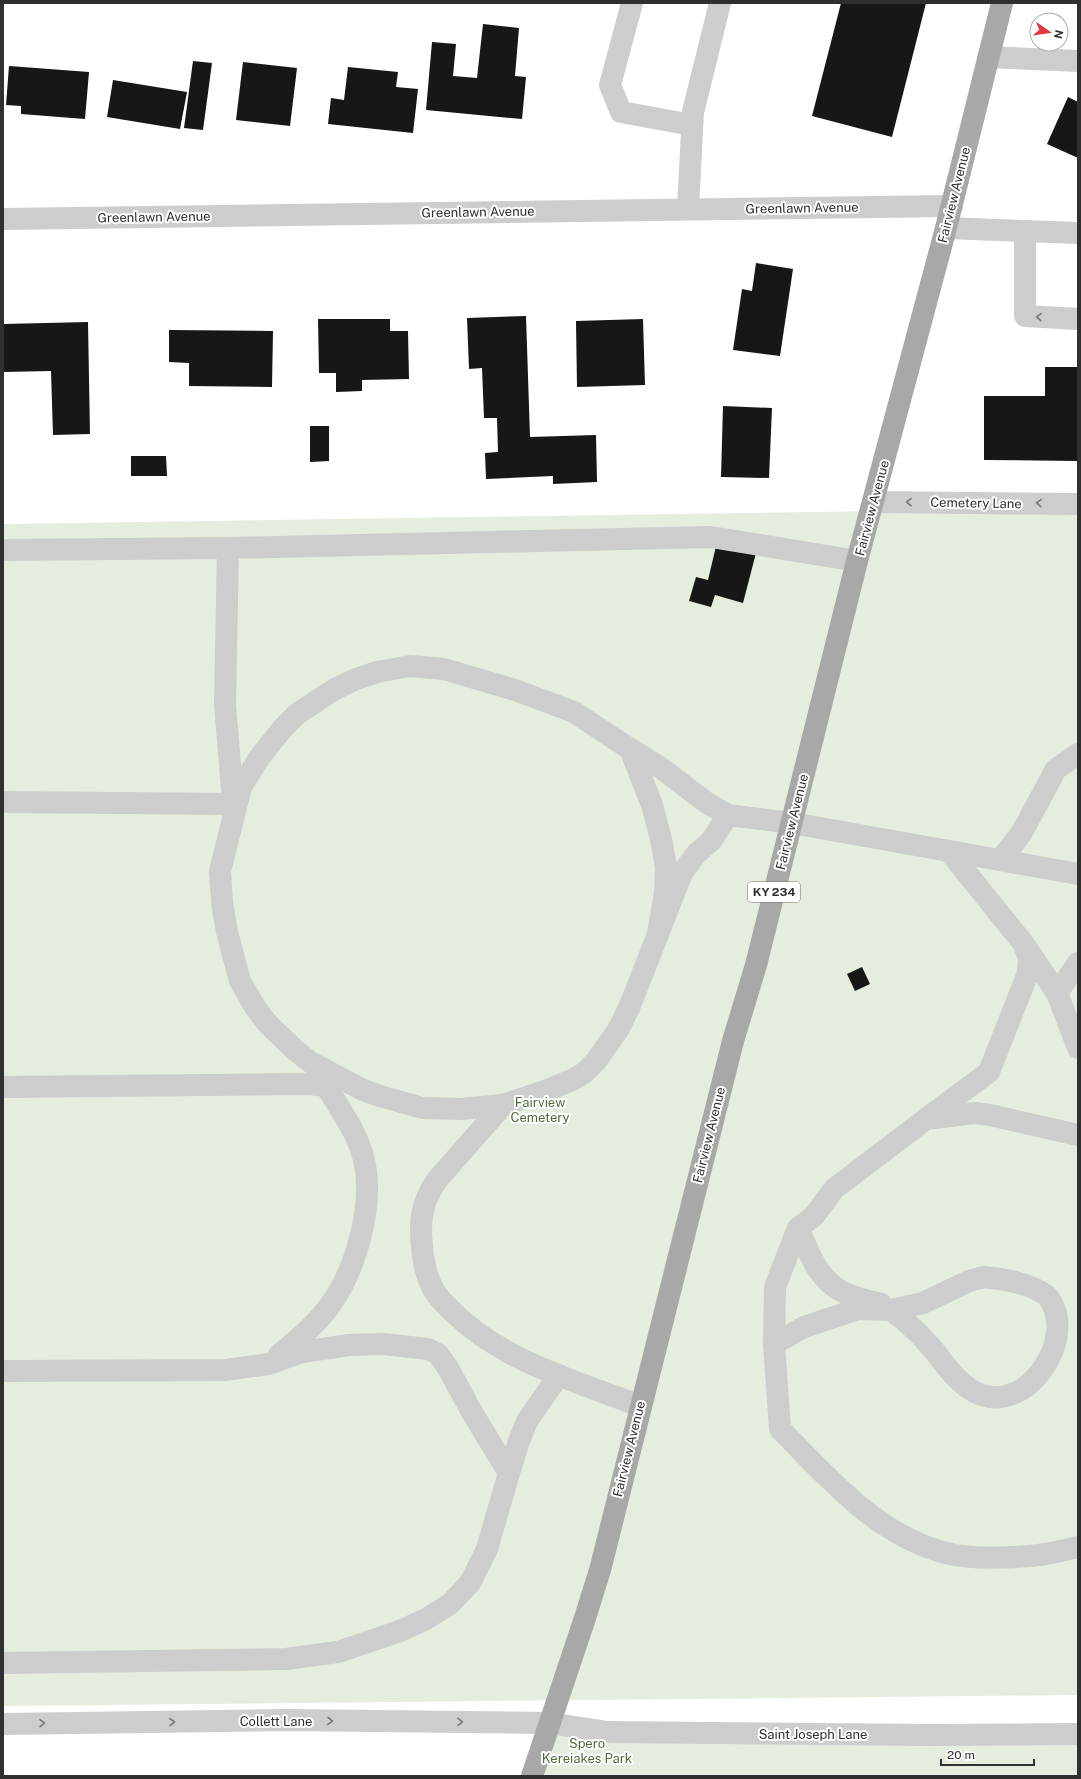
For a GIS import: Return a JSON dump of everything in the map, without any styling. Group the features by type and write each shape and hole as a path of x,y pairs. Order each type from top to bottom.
{"main road":[{"name":"Fairview Avenue","path":"532,1776 600,1570 733,1041 756,965 857,561 952,206 1002,3"}],"street":[{"path":"632,3 610,85 621,112 692,125"},
{"path":"688,209 693,112 720,3"},
{"path":"988,57 1078,61"},
{"name":"Greenlawn Avenue","path":"3,219 952,206"},
{"path":"946,228 1078,233"},
{"path":"1025,231 1025,316 1078,319"},
{"name":"Cemetery Lane","path":"874,502 1078,504"},
{"path":"3,550 228,548 712,537 857,561"},
{"path":"228,548 226,705 232,789 236,804"},
{"path":"728,815 711,841 697,853 686,867 658,933 637,989 621,1024 608,1046 584,1073 574,1079 548,1090 503,1105 461,1109 423,1108 363,1090 313,1064 296,1051 267,1023 246,994 235,966 222,902 220,871 241,787 259,758 283,728 297,714 335,689 356,679 377,672 410,666 444,669 515,690 574,712 661,768 707,803 728,815 792,823 1078,874"},
{"path":"630,749 652,805 661,839 666,867 665,893 658,933"},
{"path":"1000,860 1020,834 1056,769 1078,754"},
{"path":"3,802 236,804"},
{"path":"949,851 1023,943 1058,993 1078,1048"},
{"path":"1023,943 1028,953 1028,974 989,1072 834,1189 814,1216 798,1228 775,1287 774,1344 780,1429 841,1489 870,1515 897,1532 928,1547 962,1556 997,1557 1046,1554 1078,1546"},
{"path":"1058,993 1078,963"},
{"path":"269,1364 299,1339 320,1318 332,1303 345,1280 366,1217 368,1183 365,1164 357,1139 313,1064"},
{"path":"3,1087 309,1084 326,1086"},
{"path":"503,1105 429,1190 424,1202 421,1216 422,1252 429,1280 435,1293 473,1331 514,1356 640,1406"},
{"path":"926,1119 974,1113 990,1115 1078,1136"},
{"path":"774,1344 804,1328 858,1309 891,1310 923,1303 969,1281 984,1277 996,1278 1029,1287 1046,1295 1056,1304 1062,1316 1065,1328 1065,1340 1053,1365 1034,1385 1009,1396 990,1397 972,1390 961,1382 915,1329 891,1310 883,1305 842,1292 825,1278 816,1267 798,1228"},
{"path":"3,1371 225,1370 269,1364 302,1352 349,1345 384,1344 420,1347 435,1351 448,1368 473,1414 509,1473"},
{"path":"3,1663 286,1658 338,1652 400,1631 426,1619 450,1604 470,1583 487,1549 518,1444 527,1421 559,1375"},
{"name":"Collett Lane","path":"3,1724 285,1720 549,1723"},
{"name":"Saint Joseph Lane","path":"549,1723 608,1732 932,1735 1078,1734"}],"green space":[{"name":"Fairview Cemetery","path":"1078,508 1078,1695 3,1706 3,524"},
{"name":"Spero Kereiakes Park","path":"549,1723 1078,1732 1078,1776 526,1776"}],"building":[{"path":"841,3 926,3 892,137 812,116"},
{"path":"483,24 519,28 515,76 526,77 522,119 426,110 432,42 456,44 453,76 477,78"},
{"path":"193,61 212,63 203,130 184,128"},
{"path":"243,62 297,68 290,126 236,120"},
{"path":"9,66 89,72 85,119 21,114 21,106 6,105"},
{"path":"348,67 398,72 396,87 418,89 413,133 328,124 331,98 344,100"},
{"path":"113,80 187,92 180,129 107,117"},
{"path":"1068,97 1078,102 1078,158 1047,144"},
{"path":"756,263 793,269 780,356 733,350 742,289 752,291"},
{"path":"526,316 530,437 596,435 597,482 553,484 553,476 486,479 485,453 498,452 497,418 484,418 482,368 469,369 467,318"},
{"path":"318,319 390,319 390,331 408,331 409,379 362,380 362,391 336,392 336,373 319,373"},
{"path":"643,319 645,385 577,387 576,321"},
{"path":"88,322 90,434 53,435 51,371 3,372 3,324"},
{"path":"169,330 273,331 272,387 189,386 189,363 169,362"},
{"path":"1045,367 1078,367 1078,461 984,460 984,396 1045,396"},
{"path":"723,406 772,408 769,478 721,477"},
{"path":"310,426 329,426 329,461 310,462"},
{"path":"131,456 166,456 167,476 131,476"},
{"path":"717,542 756,553 743,603 715,595 711,607 689,601 696,577 708,580"},
{"path":"862,967 870,984 855,991 847,974"}]}
